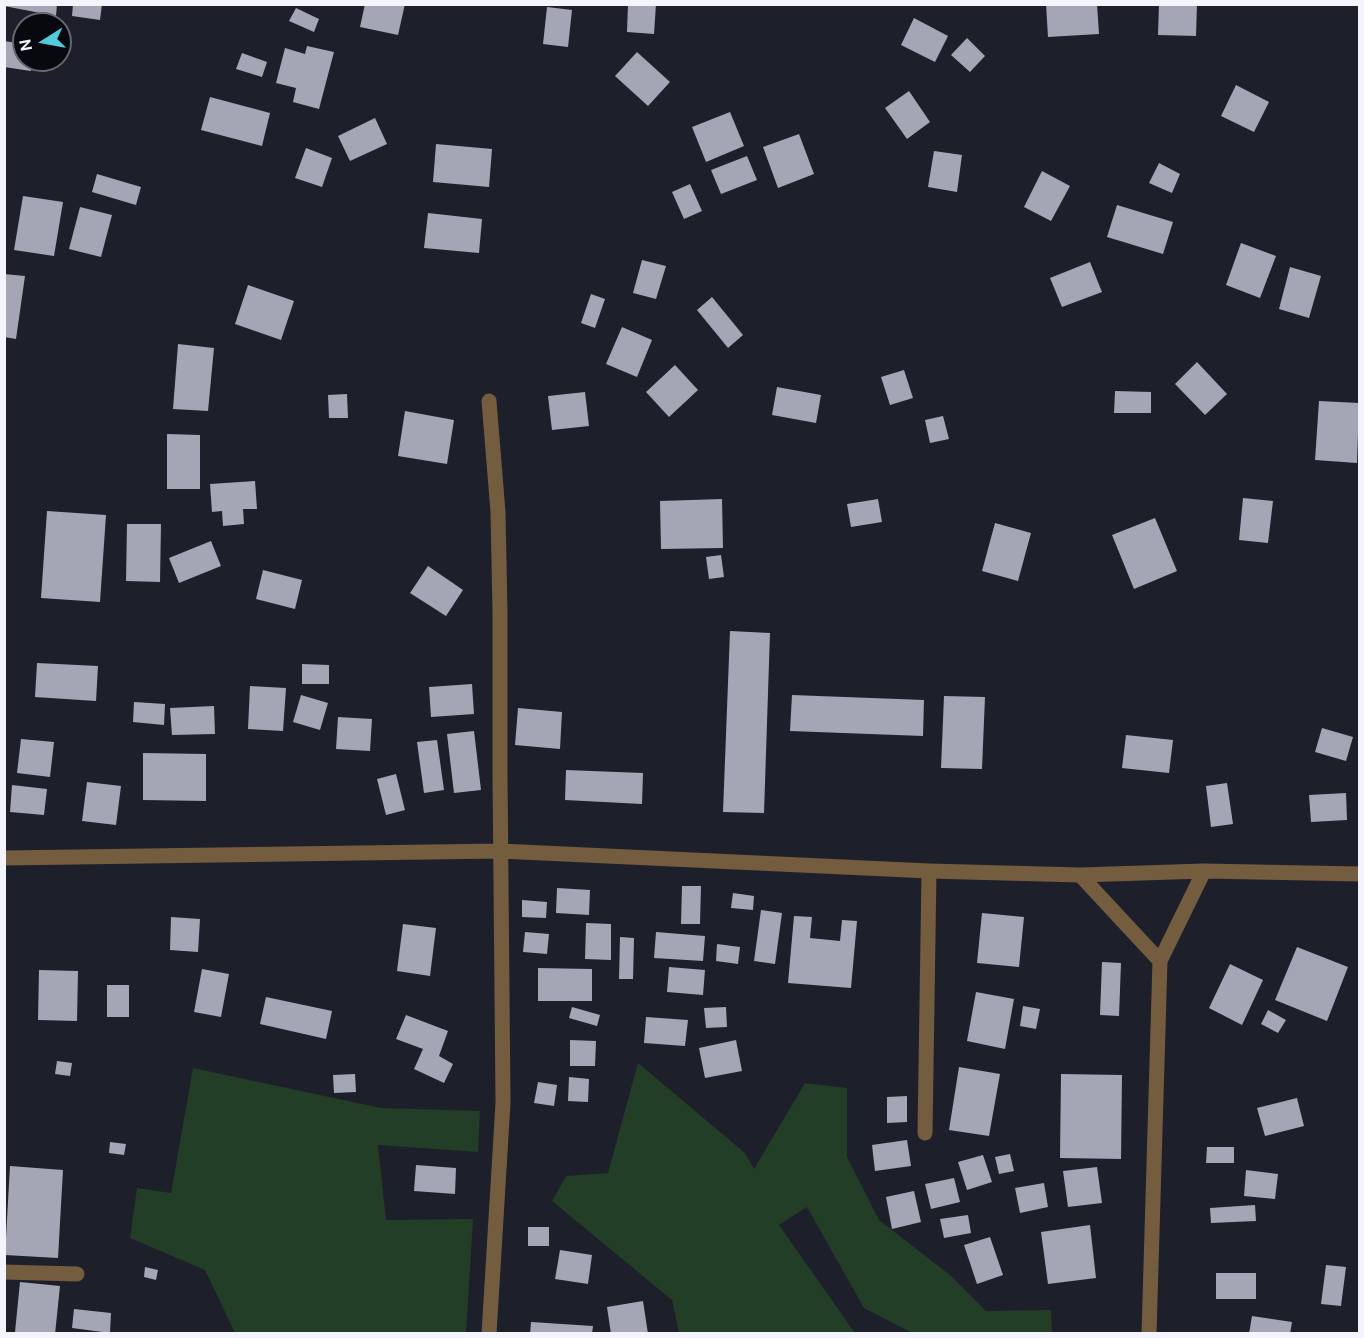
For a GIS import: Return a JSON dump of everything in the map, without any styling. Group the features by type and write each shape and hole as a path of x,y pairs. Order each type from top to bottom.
{"street":[{"path":"489,401 499,534 503,1103 489,1334"},
{"path":"4,858 500,851 929,871 1080,875 1204,871 1359,874"},
{"path":"925,1132 929,871"},
{"path":"1149,1334 1160,961 1204,871"},
{"path":"1080,875 1160,961"},
{"path":"4,1272 77,1274"}],"green space":[{"path":"638,1063 745,1153 754,1169 805,1083 847,1088 847,1157 879,1220 950,1275 986,1311 1051,1310 1052,1333 912,1333 864,1308 807,1207 779,1225 855,1333 679,1333 672,1300 552,1201 566,1176 608,1173"},
{"path":"193,1068 381,1108 480,1111 478,1152 378,1145 386,1220 473,1219 466,1333 235,1333 205,1270 130,1238 137,1188 171,1193"}],"building":[{"path":"5,4 57,4 56,12 35,12 4,6"},
{"path":"73,4 102,4 100,20 72,16"},
{"path":"365,4 405,4 398,35 360,27"},
{"path":"628,4 656,4 654,34 627,32"},
{"path":"1046,4 1097,4 1099,34 1048,37"},
{"path":"1159,4 1197,4 1196,36 1158,35"},
{"path":"547,7 572,10 568,47 543,44"},
{"path":"296,8 319,19 314,32 289,21"},
{"path":"914,18 948,36 935,62 901,45"},
{"path":"967,38 985,56 970,72 951,55"},
{"path":"4,41 12,42 12,68 4,67"},
{"path":"307,46 334,52 319,109 293,102 296,88 276,83 285,48 305,54"},
{"path":"637,52 670,82 648,106 615,76"},
{"path":"242,53 267,62 262,77 236,69"},
{"path":"1236,85 1269,102 1254,132 1221,116"},
{"path":"909,91 930,122 907,139 885,108"},
{"path":"210,97 270,113 262,146 201,130"},
{"path":"730,112 744,146 706,162 692,127"},
{"path":"375,118 387,144 350,161 338,136"},
{"path":"799,134 814,174 778,188 763,147"},
{"path":"436,144 492,149 489,187 433,182"},
{"path":"306,148 332,158 322,187 295,178"},
{"path":"934,151 962,155 957,192 928,187"},
{"path":"747,156 757,180 721,194 711,170"},
{"path":"1159,163 1180,174 1172,193 1149,183"},
{"path":"1042,171 1070,186 1051,221 1024,207"},
{"path":"97,174 141,187 136,205 92,192"},
{"path":"690,184 702,211 684,219 672,192"},
{"path":"23,196 63,202 54,256 14,250"},
{"path":"1117,205 1173,222 1163,254 1107,237"},
{"path":"80,207 112,215 101,257 69,249"},
{"path":"428,213 482,219 479,253 424,248"},
{"path":"1241,243 1276,256 1260,298 1226,285"},
{"path":"642,260 666,266 656,299 633,293"},
{"path":"1090,262 1102,292 1062,307 1050,278"},
{"path":"1290,267 1321,276 1309,318 1279,309"},
{"path":"4,274 25,276 16,339 4,337"},
{"path":"248,285 294,301 281,340 235,324"},
{"path":"591,294 605,299 595,328 581,323"},
{"path":"712,297 743,335 728,348 697,310"},
{"path":"622,327 652,340 637,377 606,364"},
{"path":"178,344 214,348 208,411 173,409"},
{"path":"1197,362 1227,394 1205,415 1175,384"},
{"path":"675,365 698,390 669,417 646,392"},
{"path":"904,370 913,398 890,405 881,377"},
{"path":"777,387 821,395 816,423 772,415"},
{"path":"1115,391 1151,392 1151,413 1114,413"},
{"path":"585,392 589,426 552,430 548,396"},
{"path":"347,394 348,418 329,418 328,395"},
{"path":"1319,401 1359,403 1357,463 1315,460"},
{"path":"405,411 454,420 447,464 398,456"},
{"path":"943,416 949,439 930,443 925,420"},
{"path":"167,434 200,435 200,489 167,489"},
{"path":"255,481 257,509 243,509 244,524 223,526 222,511 212,512 210,484"},
{"path":"1243,498 1273,501 1268,543 1239,540"},
{"path":"722,499 723,548 661,549 660,501"},
{"path":"878,499 882,522 851,527 847,504"},
{"path":"47,511 106,515 100,602 41,598"},
{"path":"1155,518 1177,571 1134,589 1112,535"},
{"path":"995,523 1031,533 1018,581 982,571"},
{"path":"127,524 161,524 160,582 126,581"},
{"path":"211,541 221,566 179,583 169,558"},
{"path":"721,555 724,577 709,579 706,557"},
{"path":"428,566 463,590 446,616 410,593"},
{"path":"263,570 302,580 295,609 256,599"},
{"path":"730,631 770,633 764,813 723,812"},
{"path":"37,663 98,666 96,701 35,697"},
{"path":"302,664 329,665 329,684 302,684"},
{"path":"472,684 474,714 431,717 429,687"},
{"path":"250,686 286,688 283,731 248,729"},
{"path":"301,695 328,703 320,730 293,722"},
{"path":"792,695 924,700 923,736 790,731"},
{"path":"944,696 985,697 982,769 941,768"},
{"path":"134,702 165,704 164,725 133,722"},
{"path":"214,706 215,734 172,735 170,708"},
{"path":"518,708 562,712 560,749 515,745"},
{"path":"338,717 372,719 370,751 336,749"},
{"path":"1322,728 1353,737 1346,761 1315,752"},
{"path":"474,731 481,790 454,793 447,734"},
{"path":"1126,735 1173,740 1169,773 1122,768"},
{"path":"21,739 54,742 50,777 17,773"},
{"path":"437,740 444,790 424,793 417,742"},
{"path":"143,753 206,754 206,801 143,800"},
{"path":"566,770 643,773 642,804 565,800"},
{"path":"396,774 405,810 386,815 377,779"},
{"path":"87,782 121,786 116,825 82,821"},
{"path":"1227,783 1233,824 1211,827 1206,786"},
{"path":"12,785 47,789 44,815 10,812"},
{"path":"1346,793 1347,820 1311,822 1309,795"},
{"path":"682,886 701,886 700,924 681,924"},
{"path":"557,888 590,890 589,915 556,913"},
{"path":"733,893 754,896 753,910 731,908"},
{"path":"522,900 547,902 546,918 522,917"},
{"path":"761,910 782,913 775,964 754,961"},
{"path":"982,913 1024,917 1019,967 977,963"},
{"path":"794,916 812,917 810,938 840,941 842,920 857,921 851,988 788,983"},
{"path":"171,917 200,919 198,952 170,950"},
{"path":"586,923 611,924 611,960 585,959"},
{"path":"403,924 436,928 430,976 397,971"},
{"path":"525,932 549,934 547,954 523,952"},
{"path":"656,932 705,936 703,961 654,958"},
{"path":"620,937 634,938 633,979 619,979"},
{"path":"717,944 740,947 738,964 716,961"},
{"path":"1297,947 1348,967 1327,1021 1275,1000"},
{"path":"1102,962 1121,963 1119,1016 1100,1015"},
{"path":"1230,964 1263,980 1242,1025 1209,1008"},
{"path":"669,967 705,970 703,995 667,992"},
{"path":"538,968 592,969 592,1001 538,1001"},
{"path":"202,969 229,974 221,1017 194,1012"},
{"path":"39,970 78,971 77,1021 38,1020"},
{"path":"107,985 129,985 129,1017 107,1017"},
{"path":"976,992 1014,999 1005,1049 967,1041"},
{"path":"266,997 332,1011 326,1039 260,1024"},
{"path":"1023,1006 1040,1009 1036,1029 1020,1026"},
{"path":"572,1007 600,1015 597,1026 569,1018"},
{"path":"726,1007 727,1027 706,1028 704,1008"},
{"path":"1268,1010 1286,1020 1278,1033 1261,1024"},
{"path":"406,1015 448,1031 439,1056 453,1064 444,1083 414,1069 423,1049 396,1039"},
{"path":"646,1017 688,1020 685,1046 644,1043"},
{"path":"570,1040 596,1041 595,1066 570,1066"},
{"path":"736,1040 742,1071 705,1078 699,1048"},
{"path":"57,1061 72,1063 70,1076 55,1074"},
{"path":"959,1067 1000,1074 989,1136 949,1130"},
{"path":"355,1074 356,1092 334,1093 333,1075"},
{"path":"1061,1074 1122,1075 1121,1159 1060,1158"},
{"path":"569,1077 589,1079 588,1102 568,1101"},
{"path":"538,1082 557,1085 554,1106 534,1103"},
{"path":"907,1096 907,1122 887,1123 887,1097"},
{"path":"1297,1098 1304,1126 1265,1136 1257,1108"},
{"path":"907,1140 911,1166 875,1171 872,1145"},
{"path":"110,1142 126,1144 124,1155 109,1153"},
{"path":"1207,1147 1234,1147 1234,1163 1206,1163"},
{"path":"1010,1154 1014,1171 999,1174 995,1157"},
{"path":"983,1155 992,1182 967,1190 958,1162"},
{"path":"416,1165 456,1168 455,1194 414,1191"},
{"path":"10,1166 63,1170 58,1258 5,1255"},
{"path":"1097,1167 1102,1203 1068,1207 1063,1171"},
{"path":"1246,1170 1278,1174 1275,1199 1244,1196"},
{"path":"954,1178 960,1202 931,1209 925,1184"},
{"path":"1044,1183 1048,1207 1020,1213 1015,1188"},
{"path":"914,1191 921,1222 892,1229 886,1197"},
{"path":"1255,1205 1256,1221 1211,1223 1210,1208"},
{"path":"968,1215 971,1233 944,1238 940,1219"},
{"path":"1090,1225 1096,1278 1048,1284 1041,1232"},
{"path":"528,1227 549,1227 549,1246 528,1246"},
{"path":"990,1237 1003,1275 977,1284 964,1245"},
{"path":"560,1250 592,1255 588,1284 555,1279"},
{"path":"1326,1265 1346,1267 1341,1306 1321,1304"},
{"path":"145,1267 158,1270 156,1280 144,1277"},
{"path":"1216,1273 1256,1273 1256,1299 1216,1299"},
{"path":"20,1282 60,1286 55,1334 15,1332"},
{"path":"643,1301 648,1334 611,1334 607,1307"},
{"path":"74,1309 111,1313 110,1333 72,1328"},
{"path":"1252,1316 1292,1322 1290,1334 1249,1334"},
{"path":"531,1322 593,1326 592,1334 530,1334"}]}
